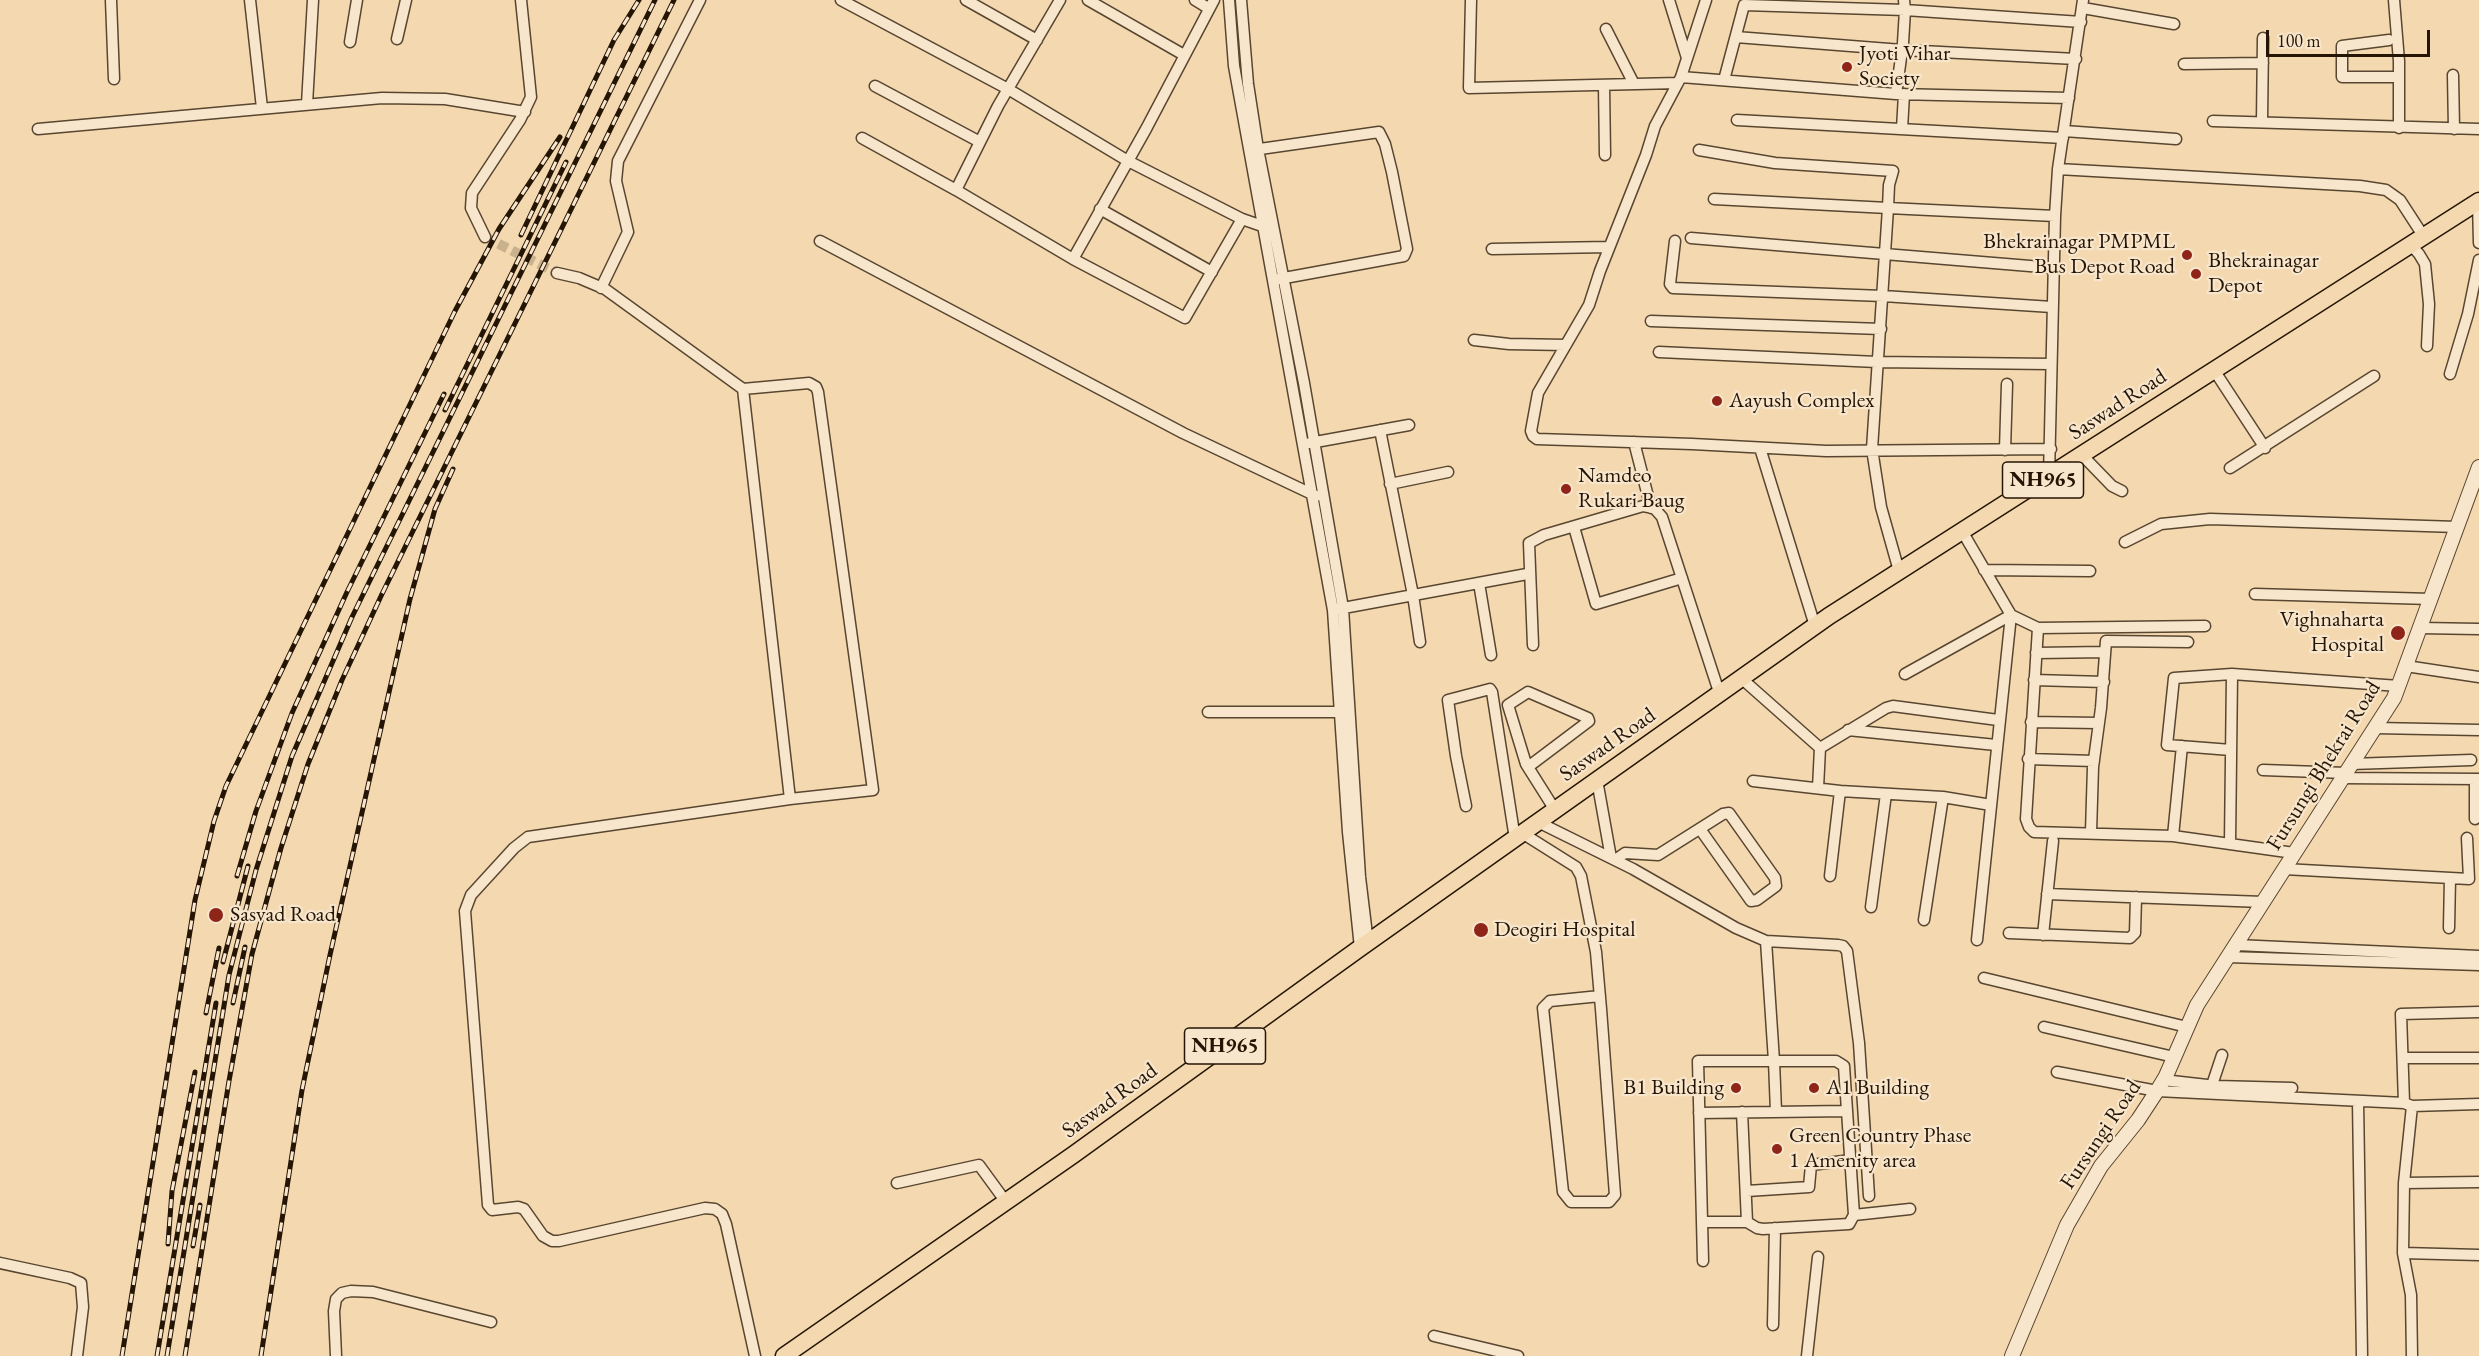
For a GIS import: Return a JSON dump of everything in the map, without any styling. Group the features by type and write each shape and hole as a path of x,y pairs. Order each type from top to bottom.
{"highway":[{"name":"Saswad Road","path":"784,1356 1006,1202 1719,692 1815,626 2479,202"}],"street":[{"path":"111,0 114,79"},
{"path":"249,0 262,108"},
{"path":"307,104 313,0"},
{"path":"350,42 357,0"},
{"path":"397,39 406,0"},
{"path":"485,237 471,208 472,193 525,112 531,97 521,0"},
{"path":"601,288 628,232 616,181 618,161 700,0"},
{"path":"841,0 1008,89 1128,161 1242,219 1268,229"},
{"path":"966,0 1037,40"},
{"path":"956,190 1008,89 1060,0"},
{"path":"1088,0 1184,55"},
{"path":"1073,259 1211,4 1195,0"},
{"path":"1229,0 1234,66 1254,150 1309,443 1323,500 1338,609 1364,945"},
{"path":"1241,0 1254,150"},
{"path":"1471,0 1469,88 1724,80 1900,94 2069,98"},
{"path":"1669,0 1687,58"},
{"path":"1706,0 1680,80 1655,126 1589,305 1538,393 1531,431 1533,436 1537,439 1826,452 1872,449 2051,449"},
{"path":"2394,0 2399,77 2399,128"},
{"path":"2049,476 2052,307 2058,169 2083,4 2174,24"},
{"path":"1724,80 1744,5 1904,5 2081,22"},
{"path":"1902,129 1900,94 1904,5"},
{"path":"1605,29 1634,84"},
{"path":"1736,37 1902,50 2076,59"},
{"path":"2262,122 2263,38"},
{"path":"2389,40 2342,46 2342,77 2399,77"},
{"path":"2184,64 2263,63"},
{"path":"2453,75 2454,129"},
{"path":"1604,85 1605,155"},
{"path":"875,86 980,142"},
{"path":"38,129 307,104 414,98 445,99 525,112"},
{"path":"1737,120 1902,129 2176,139"},
{"path":"2213,122 2479,129"},
{"path":"1254,150 1379,132 1385,144 1407,249 1404,256 1279,279"},
{"path":"862,138 1073,259 1185,318 1242,219"},
{"path":"1700,150 1775,163 1893,171 1888,192 1872,449 1881,507 1899,571"},
{"path":"2058,169 2360,186 2386,190 2400,200 2418,241 2420,254 2425,264 2429,304 2427,346"},
{"path":"1714,199 2055,216"},
{"path":"2479,202 2479,243"},
{"path":"1100,209 1212,272"},
{"path":"1691,238 2054,268"},
{"path":"820,241 1184,433 1323,500"},
{"path":"1675,241 1670,284 1673,288 1882,296 2052,307"},
{"path":"1492,249 1609,247"},
{"path":"2450,374 2468,314 2479,260"},
{"path":"557,273 579,278 601,288 742,389 809,383 816,387 873,790 790,799 528,837 514,848 471,894 465,911 488,1205 492,1209 518,1207 524,1209 543,1236 559,1241 705,1208 715,1209 722,1214 726,1224 755,1356"},
{"path":"1651,321 1881,329"},
{"path":"1474,340 1509,345 1566,345"},
{"path":"1659,352 1877,362 2051,364"},
{"path":"2214,370 2265,448"},
{"path":"2230,468 2265,448 2374,376"},
{"path":"2006,450 2007,384"},
{"path":"742,389 790,799"},
{"path":"1309,443 1409,425"},
{"path":"1380,430 1413,595 1420,642"},
{"path":"1634,442 1651,508"},
{"path":"1309,443 1313,495 1338,609"},
{"path":"1760,448 1815,626"},
{"path":"2082,455 2112,486 2122,491"},
{"name":"Fursungi Bhekrai Road","path":"2197,1005 2394,698 2479,467"},
{"path":"1390,484 1448,472"},
{"path":"1533,645 1529,543 1643,506 1651,508 1662,517 1719,692"},
{"path":"2125,542 2161,524 2210,519 2457,527"},
{"path":"1574,527 1596,604 1682,578"},
{"path":"1962,531 2011,615 2038,628 2205,626"},
{"path":"1984,570 2090,571"},
{"path":"1338,609 1527,574"},
{"path":"1479,583 1491,655"},
{"path":"2255,594 2431,599"},
{"path":"1905,674 2011,615"},
{"path":"1977,940 1998,720 2011,615"},
{"path":"2038,628 2026,819 2034,832 2173,836 2294,853"},
{"path":"2420,628 2479,629"},
{"path":"2091,832 2094,761 2104,682 2106,641 2188,642"},
{"path":"2036,653 2105,652"},
{"path":"2406,666 2479,677"},
{"path":"2231,750 2167,745 2174,678 2232,674 2399,686"},
{"path":"2230,843 2232,674"},
{"path":"1742,678 1821,748"},
{"path":"2034,680 2104,682"},
{"path":"1466,806 1448,700 1490,689 1518,836 1576,867 1581,876 1596,952 1600,996 1615,1195 1609,1202 1571,1202 1563,1192 1543,1008 1550,1001 1600,996"},
{"path":"1528,767 1589,721 1588,718 1528,692 1509,703 1508,707 1528,767 1555,810"},
{"path":"1821,748 1879,711 1893,706 1998,720"},
{"path":"1208,712 1345,712"},
{"path":"2031,722 2099,723"},
{"path":"2374,728 2479,730"},
{"path":"1848,730 1996,745"},
{"path":"2173,836 2182,746"},
{"path":"1818,788 1821,748"},
{"path":"2028,759 2094,761"},
{"path":"2346,772 2471,760"},
{"path":"2263,770 2477,779 2475,819"},
{"path":"1598,780 1613,859"},
{"path":"1753,781 1840,791 1943,797 1991,805"},
{"path":"1830,876 1840,791"},
{"path":"1871,907 1886,794"},
{"path":"1924,920 1943,797"},
{"path":"1613,859 1625,852 1658,855 1723,814 1731,815 1775,878 1776,886 1757,900 1751,901 1700,829"},
{"path":"1538,822 1613,859 1736,928 1766,941 1838,945 1847,951 1859,1043 1869,1196"},
{"path":"2284,869 2469,879 2467,838"},
{"path":"2043,935 2053,841"},
{"path":"2449,928 2451,878"},
{"path":"2047,894 2263,902"},
{"path":"2009,933 2130,938 2135,933 2136,897"},
{"path":"1766,941 1776,1112"},
{"path":"2236,945 2479,956"},
{"path":"2228,957 2479,965"},
{"path":"1984,978 2187,1027"},
{"name":"Fursungi Road","path":"2012,1356 2067,1225 2101,1166 2138,1120 2160,1085 2197,1005"},
{"path":"2412,1356 2411,1295 2403,1253 2408,1105 2401,1014 2479,1012"},
{"path":"2044,1026 2174,1057"},
{"path":"2212,1085 2222,1055"},
{"path":"2403,1058 2479,1058"},
{"path":"1702,1222 1747,1222 1757,1228 1846,1225 1854,1215 1843,1063 1836,1061 1698,1061 1699,1113 1703,1261"},
{"path":"2057,1072 2160,1085 2408,1105 2479,1104"},
{"path":"2160,1085 2292,1088"},
{"path":"2358,1101 2362,1356"},
{"path":"1699,1113 1845,1111"},
{"path":"1742,1112 1747,1222"},
{"path":"1746,1191 1809,1187 1812,1165 1851,1160"},
{"path":"897,1183 979,1165 1006,1202"},
{"path":"2404,1183 2479,1182"},
{"path":"1854,1215 1910,1209"},
{"path":"1773,1325 1775,1228"},
{"path":"2403,1253 2479,1255"},
{"path":"1808,1356 1818,1257"},
{"path":"0,1263 81,1282 83,1307 77,1356"},
{"path":"336,1356 334,1311 336,1299 342,1293 351,1291 372,1292 491,1322"},
{"path":"1434,1336 1518,1356"}],"tunnel":[{"path":"485,237 557,273"}],"railway":[{"path":"521,235 614,40 639,0"},
{"path":"167,1356 229,975 256,870 292,756 352,617 655,0"},
{"path":"185,1356 229,1081 252,954 281,848 308,764 342,680 382,594 674,0"},
{"path":"122,1356 195,900 214,821 226,786 455,311 499,229 560,137"},
{"path":"445,410 566,162"},
{"path":"237,876 256,811 292,713 347,592 444,394"},
{"path":"261,1356 302,1090 330,955 410,599 435,509 453,469"},
{"path":"223,962 248,866"},
{"path":"233,1003 245,947"},
{"path":"206,1013 219,948"},
{"path":"157,1356 216,1003"},
{"path":"168,1244 172,1191 195,1072"},
{"path":"193,1246 200,1205"}],"place":[{"name":"Jyoti Vihar Society","path":"1847,67"},
{"name":"Bhekrainagar PMPML Bus Depot Road","path":"2187,255"},
{"name":"Bhekrainagar Depot","path":"2196,274"},
{"name":"Aayush Complex","path":"1717,401"},
{"name":"Namdeo Rukari Baug","path":"1566,489"},
{"name":"Vighnaharta Hospital","path":"2398,633"},
{"name":"Sasvad Road","path":"216,915"},
{"name":"Deogiri Hospital","path":"1481,930"},
{"name":"B1 Building","path":"1736,1088"},
{"name":"A1 Building","path":"1814,1088"},
{"name":"Green Country Phase 1 Amenity area","path":"1777,1149"}]}
